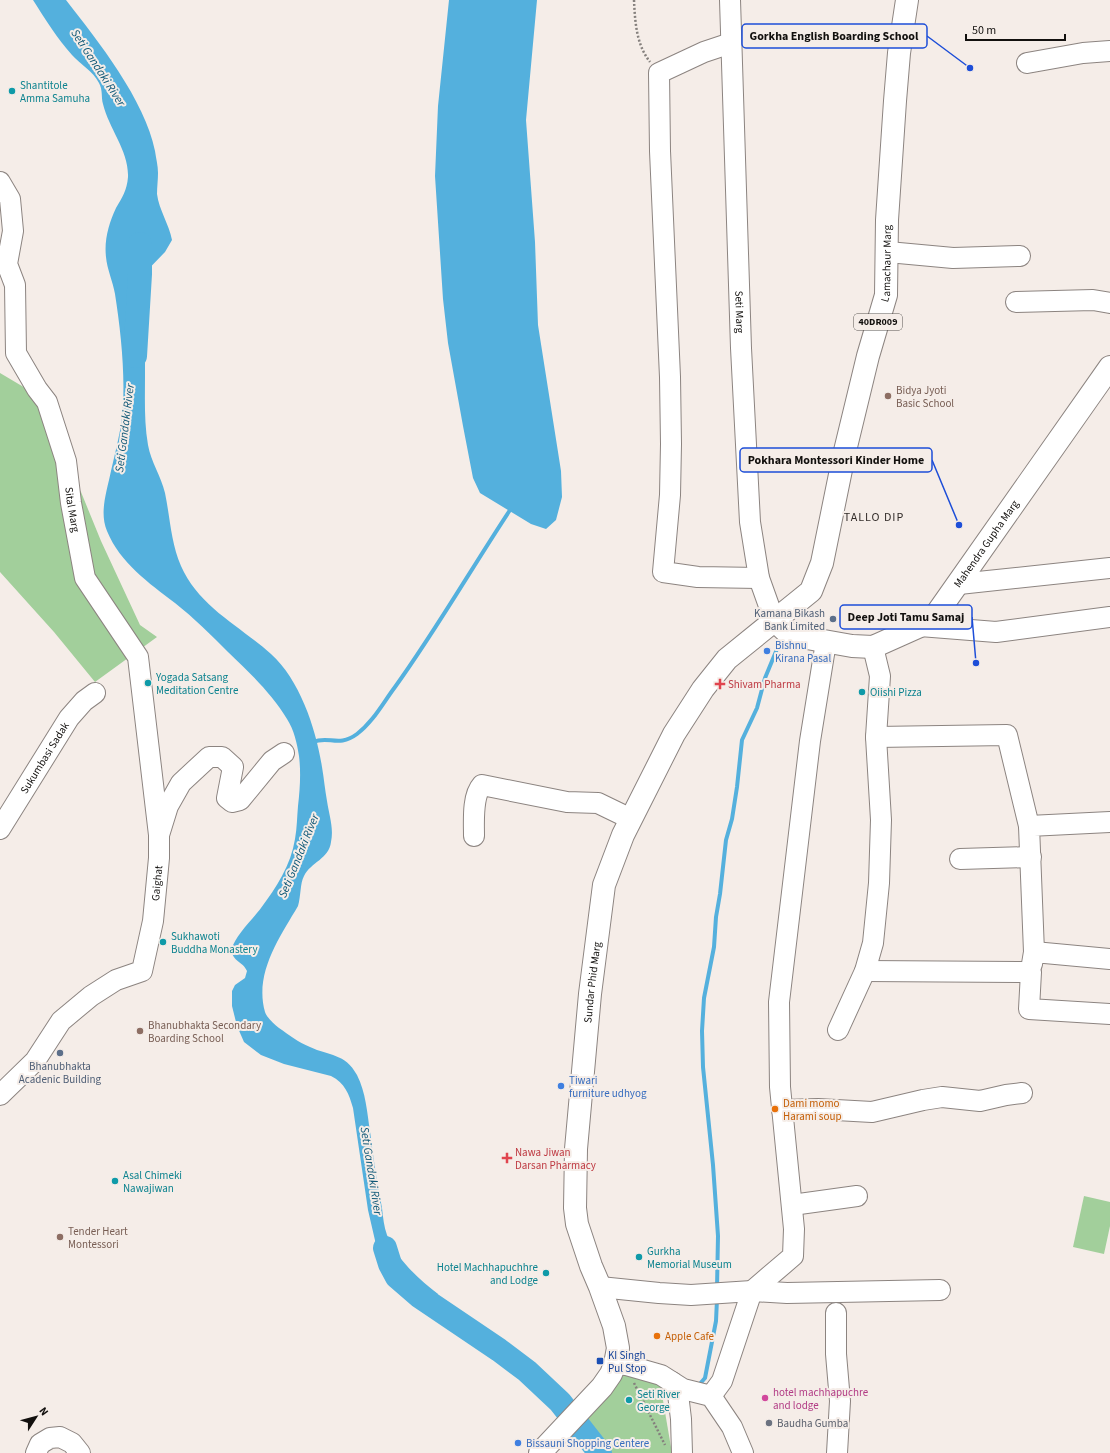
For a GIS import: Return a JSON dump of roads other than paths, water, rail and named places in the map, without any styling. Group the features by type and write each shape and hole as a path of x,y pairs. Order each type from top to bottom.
{"main road":[{"name":"Lamachaur Marg","path":"774,620 811,591 822,563 844,455 868,356 886,295 888,252 887,220 895,101 900,46 907,0"},
{"name":"Mahendra Gupha Marg","path":"774,620 790,635 852,646 873,647 920,626 935,616 959,584 1110,367"},
{"name":"Sundar Phid Marg","path":"547,1446 602,1387 611,1374 621,1364 614,1326 577,1224 575,1208 576,1149 590,994 604,885 623,835 674,734 703,689 727,659 774,620"}],"street":[{"name":"Seti Marg","path":"730,0 741,348 750,522 759,578 774,620"},
{"path":"731,43 704,52 659,73 660,151 670,376 671,444 670,495 663,572 698,577 759,578"},
{"path":"1027,63 1083,53 1110,52"},
{"name":"Sital Marg","path":"0,182 10,199 13,231 7,264 15,285 16,353 37,389 47,402 66,461 71,503 85,578 138,657 159,835"},
{"path":"888,252 953,258 1020,256"},
{"path":"1016,302 1093,300 1110,303"},
{"path":"959,584 1110,568"},
{"path":"920,626 996,632 1110,617"},
{"path":"708,1396 722,1382 746,1291 793,1256 794,1229 780,1087 779,1002 810,741 826,642"},
{"path":"838,1030 865,971 873,943 880,883 881,820 876,737 880,676 873,647"},
{"name":"Sukumbasi Sadak","path":"0,829 69,718 84,701 95,693"},
{"path":"876,737 1007,735 1029,826 1034,952 1031,972 1029,1008 1110,1014"},
{"name":"Gaighat","path":"0,1095 35,1061 61,1021 91,996 116,980 142,971 152,921 159,858 159,835 168,806 181,783 209,757 222,757 233,767 227,798 232,802 240,800 272,761 284,753"},
{"path":"474,836 475,802 477,791 482,785 567,802 598,803 631,818"},
{"path":"1029,826 1110,822"},
{"path":"960,859 1031,857"},
{"path":"1034,952 1110,959"},
{"path":"865,971 1031,972"},
{"path":"782,1110 818,1109 872,1112 942,1097 980,1101 1022,1093"},
{"path":"792,1205 858,1196"},
{"path":"600,1287 691,1295 746,1291 787,1293 940,1290"},
{"path":"836,1313 836,1354 840,1401 837,1453"},
{"path":"621,1364 661,1375 677,1385 708,1396 732,1427 743,1453"},
{"path":"675,1452 681,1419 677,1385"},
{"path":"36,1453 40,1444 50,1438 60,1437 72,1443 80,1453"}],"water":[{"path":"33,0 66,0 106,52 131,92 150,132 155,151 158,170 158,200 172,240 165,252 135,283 132,289 132,296 145,356 145,410 148,445 165,493 173,539 181,566 198,593 209,604 271,654 281,665 298,691 316,737 332,827 330,848 323,857 307,871 304,876 298,906 271,956 263,983 265,1012 273,1023 290,1036 310,1047 342,1059 357,1075 366,1103 375,1170 386,1232 391,1244 408,1268 438,1294 433,1303 388,1271 382,1265 368,1210 353,1108 348,1094 343,1086 331,1076 284,1064 261,1055 244,1042 237,1026 232,1006 232,991 235,985 245,978 247,971 233,956 233,944 272,892 282,876 293,849 296,835 300,787 300,762 297,746 289,723 281,710 260,684 196,621 127,563 119,553 107,531 104,516 104,501 120,430 123,387 119,324 115,294 107,262 106,244 111,220 127,186 127,167 122,149 102,101 99,83 67,49"},
{"path":"449,0 537,0 526,120 535,242 538,325 561,471 562,497 556,520 546,529 531,524 480,493 473,478 463,426 448,343 443,299 435,176 438,106"}],"waterway":[{"name":"Seti Gandaki River","path":"135,356 140,274 140,244"},
{"path":"313,742 319,740 344,740 357,734 368,724 425,644 510,510"},
{"path":"717,1288 718,1236 713,1165 703,1067 702,1031 704,998 714,947 716,917 726,840 732,819 742,740 757,708 765,678 777,649"},
{"name":"Seti Gandaki River","path":"385,1248 390,1264 397,1277 419,1296 499,1350 527,1371 560,1402 600,1453"},
{"path":"698,1386 705,1378 716,1321 717,1299"}],"place":[{"name":"Gorkha English Boarding School","path":"970,68"},
{"name":"Shantitole Amma Samuha","path":"12,91"},
{"name":"Bidya Jyoti Basic School","path":"888,396"},
{"name":"Pokhara Montessori Kinder Home","path":"959,525"},
{"name":"Kamana Bikash Bank Limited","path":"833,619"},
{"name":"Bishnu Kirana Pasal","path":"767,651"},
{"name":"Deep Joti Tamu Samaj","path":"976,663"},
{"name":"Yogada Satsang Meditation Centre","path":"148,683"},
{"name":"Shivam Pharma","path":"720,684"},
{"name":"Oiishi Pizza","path":"862,692"},
{"name":"Sukhawoti Buddha Monastery","path":"163,942"},
{"name":"Bhanubhakta Secondary Boarding School","path":"140,1031"},
{"name":"Bhanubhakta Acadenic Building","path":"60,1053"},
{"name":"Tiwari furniture udhyog","path":"561,1086"},
{"name":"Dami momo Harami soup","path":"775,1109"},
{"name":"Nawa Jiwan Darsan Pharmacy","path":"507,1158"},
{"name":"Asal Chimeki Nawajiwan","path":"115,1181"},
{"name":"Tender Heart Montessori","path":"60,1237"},
{"name":"Gurkha Memorial Museum","path":"639,1257"},
{"name":"Hotel Machhapuchhre and Lodge","path":"546,1273"},
{"name":"Apple Cafe","path":"657,1336"},
{"name":"KI Singh Pul Stop","path":"600,1361"},
{"name":"hotel machhapuchre and lodge","path":"765,1398"},
{"name":"Seti River George","path":"629,1400"},
{"name":"Baudha Gumba","path":"769,1423"},
{"name":"Bissauni Shopping Centere","path":"518,1443"}],"district":[{"name":"TALLO DIP","path":"874,517"}]}
